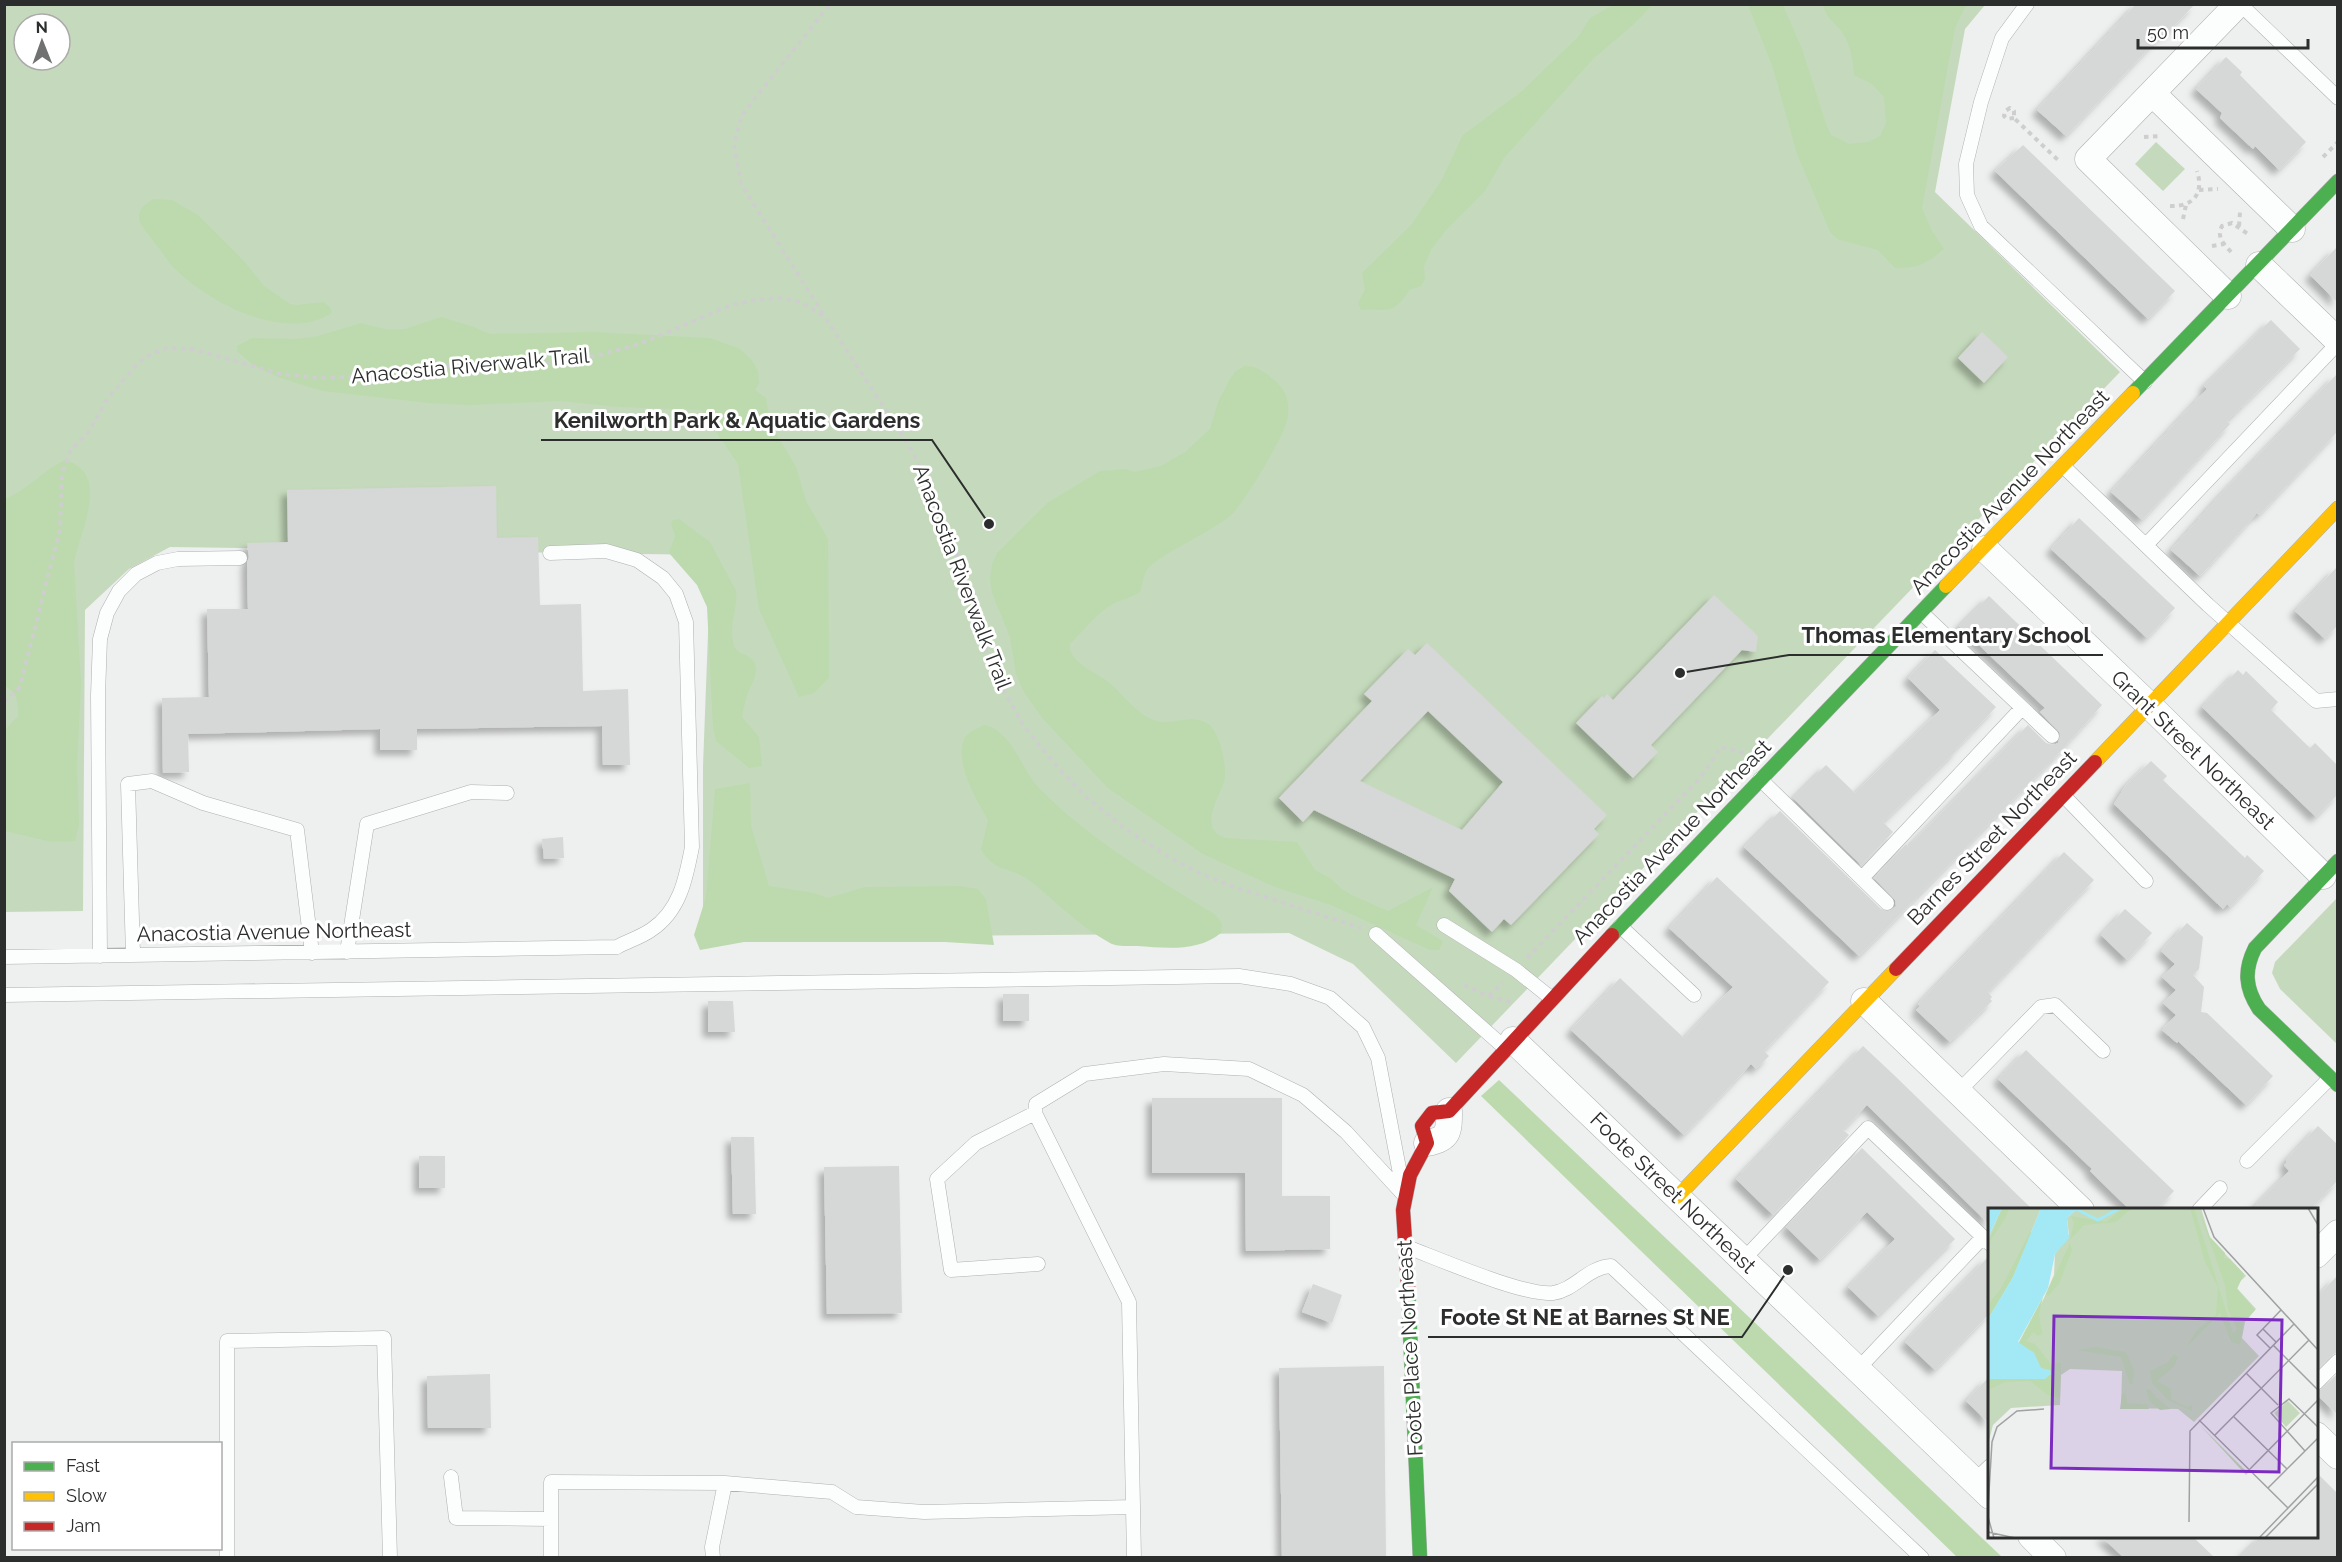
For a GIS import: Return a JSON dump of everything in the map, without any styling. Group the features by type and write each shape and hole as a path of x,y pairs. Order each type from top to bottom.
{"street":[{"path":"2228,296 2088,159 2239,4"},
{"path":"2152,93 2292,229"},
{"name":"Anacostia Avenue Northeast","path":"1509,1044 1760,778 2337,182"},
{"path":"2259,265 2337,342"},
{"name":"Barnes Street Northeast","path":"1677,1197 2337,508"},
{"name":"Grant Street Northeast","path":"1984,549 2087,649 2330,868"},
{"path":"2330,868 2255,948 2248,959 2245,979 2251,998 2259,1009 2334,1081"},
{"path":"1864,1001 2080,1208"},
{"name":"Foote Place Northeast","path":"1420,1557 1414,1392 1402,1220 1404,1195 1410,1174 1427,1143 1440,1141 1449,1131 1449,1111 1509,1044"},
{"name":"Foote Street Northeast","path":"1509,1044 1677,1197 1857,1370 1984,1481"},
{"path":"2318,1253 2337,1233"},
{"path":"2318,1437 2337,1456"}],"lane":[{"path":"2027,4 2002,38 1988,81 1966,164 1968,195 1981,226 2145,382"},
{"path":"2239,4 2337,98"},
{"path":"2146,545 2337,342"},
{"path":"2063,466 2228,623 2316,701 2337,699"},
{"name":"Anacostia Avenue Northeast","path":"4,957 617,946 652,929 675,906 686,880 692,847 686,622 675,594 663,578 637,560 606,551 550,553"},
{"path":"100,956 98,695 100,639 107,613 119,591 136,574 157,563 178,559 240,558"},
{"path":"1922,613 2052,736"},
{"path":"1862,878 2022,708"},
{"path":"1760,778 1887,903"},
{"path":"133,955 128,784 152,781 203,803 297,830 312,953"},
{"path":"347,952 367,824 471,792 507,793"},
{"path":"2063,795 2146,881"},
{"path":"1443,925 1516,970 1551,998"},
{"path":"1620,926 1694,995"},
{"path":"1376,934 1509,1044"},
{"path":"4,995 1239,976 1291,984 1330,998 1363,1027 1378,1058 1404,1195"},
{"path":"1958,1092 2041,1007 2055,1005 2103,1051"},
{"path":"1134,1557 1129,1302 1035,1113 1036,1104 1085,1074 1164,1064 1249,1069 1303,1095 1346,1132 1404,1195"},
{"path":"2247,1161 2334,1081"},
{"path":"1035,1113 976,1143 937,1179 951,1270 1038,1264"},
{"path":"1743,1260 1868,1128 1986,1240 1857,1370"},
{"path":"2200,1208 2220,1188"},
{"path":"1404,1246 1515,1287 1550,1293 1562,1291 1600,1266 1611,1266 1922,1557"},
{"path":"227,1557 227,1341 384,1338 390,1557"},
{"path":"2318,1381 2337,1361"},
{"path":"451,1477 456,1518 551,1519"},
{"path":"551,1557 551,1482 725,1483 832,1492 856,1507 924,1512 1133,1507"},
{"path":"713,1557 712,1547 725,1483"}],"path":[{"path":"825,317 741,184 735,144 742,116 830,4"},
{"path":"2014,118 2060,162"},
{"path":"2137,141 2150,135 2163,137"},
{"path":"2163,204 2186,205 2196,197 2199,182 2195,166"},
{"path":"2231,252 2220,239 2219,232 2222,226 2229,223 2235,224 2248,234"},
{"name":"Anacostia Riverwalk Trail","path":"4,702 20,687 60,529 63,473 71,450 88,430 108,398 138,363 151,354 167,348 192,349 281,374 321,378 363,376 407,367 564,362 639,344 732,305 781,298 801,302 825,317 913,452 948,530 992,669 1023,725 1054,763 1084,795 1124,828 1189,868 1231,886 1376,934"},
{"path":"1524,962 1701,777 1721,747 1747,754 1756,746"},
{"path":"1488,996 1506,979"},
{"path":"1462,984 1488,996 1519,1004"}],"green space":[{"path":"1615,4 1652,5 1635,23 1593,59 1504,158 1485,191 1446,230 1431,250 1424,266 1425,279 1421,286 1409,290 1399,304 1390,309 1361,310 1358,303 1365,289 1362,273 1411,225 1441,181 1463,135 1522,91 1578,37 1590,18"},
{"path":"4,5 1985,5 1965,29 1935,192 2120,372 1456,1063 1353,964 1289,933 703,938 703,766 711,555 170,547 129,569 85,610 83,911 5,912"},
{"path":"1748,5 1783,5 1802,49 1831,135 1849,144 1868,142 1880,136 1886,123 1884,97 1872,84 1854,75 1848,43 1823,5 1966,5 1955,28 1922,208 1932,231 1944,249 1922,264 1895,268 1878,250 1837,239 1830,232 1797,154 1773,68"},
{"path":"2156,142 2185,169 2163,191 2135,164"},
{"path":"154,199 172,200 198,215 245,262 264,286 290,304 323,302 330,307 332,313 313,321 292,324 271,321 227,306 207,294 174,268 142,226 139,219 140,212"},
{"path":"441,317 490,334 593,332 710,338 740,349 751,359 758,371 759,383 755,390 766,398 770,423 796,467 806,501 828,539 829,678 814,693 799,697 759,609 738,464 701,410 619,407 561,401 469,405 429,403 323,391 280,378 253,365 237,351 237,346 252,338 296,339 318,336 361,323 389,330 405,329"},
{"path":"1245,366 1260,370 1273,379 1283,390 1288,402 1288,416 1284,429 1262,470 1231,515 1153,564 1146,572 1140,592 1113,604 1102,612 1070,644 1071,652 1080,663 1107,681 1136,709 1150,718 1163,722 1194,719 1212,727 1222,750 1225,768 1224,782 1211,821 1217,833 1225,838 1297,842 1315,870 1330,878 1343,890 1388,911 1433,887 1416,925 1443,941 1439,950 1430,950 1331,905 1275,887 1203,854 1108,788 1043,719 1024,692 1016,674 1010,637 992,593 990,579 992,564 997,553 1047,503 1100,471 1126,469 1134,472 1161,466 1185,452 1210,429 1218,402 1231,377"},
{"path":"65,460 79,467 87,478 90,491 86,521 74,564 81,684 77,766 79,824 75,841 52,842 5,831 5,730 18,716 18,706 13,692 5,686 4,499 21,491"},
{"path":"679,519 710,542 736,591 732,628 734,645 736,650 754,661 756,666 755,677 742,717 759,737 762,766 749,768 716,741 713,727 707,607 697,585 669,553 675,536 671,524 673,520"},
{"path":"984,725 1002,734 1033,781 1060,808 1102,842 1216,915 1222,924 1221,933 1192,946 1170,948 1113,944 1088,929 1023,876 998,867 987,858 981,850 988,820 967,778 962,754 967,735"},
{"path":"750,783 751,826 769,886 814,893 828,898 865,887 959,886 978,889 986,899 994,945 945,942 744,942 700,950 694,935 706,897 715,789"},
{"path":"2337,898 2337,1044 2280,989 2272,973 2275,962"},
{"path":"1499,1080 2002,1557 1957,1557 1481,1096"}],"building":[{"path":"2136,4 2195,4 2166,34 2164,32 2066,136 2037,110"},
{"path":"2226,57 2242,72 2240,75 2306,142 2279,170 2255,146 2253,149 2220,118 2222,113 2196,89"},
{"path":"2023,145 2175,291 2148,319 1995,171"},
{"path":"2337,247 2337,302 2310,275"},
{"path":"2271,320 2300,349 2227,421 2230,424 2142,520 2111,492 2207,389 2204,386"},
{"path":"1982,332 2008,357 1984,383 1958,358"},
{"path":"2337,374 2337,432 2259,515 2257,513 2200,576 2171,550 2221,494"},
{"path":"496,486 497,538 538,537 540,605 581,604 583,691 628,689 630,765 603,765 602,726 417,729 417,750 380,750 380,729 188,734 189,772 163,773 162,698 209,697 207,609 248,609 247,543 288,542 287,490"},
{"path":"2079,518 2175,608 2147,638 2051,549"},
{"path":"2337,567 2337,626 2325,639 2295,611"},
{"path":"1714,595 1758,636 1756,652 1742,650 1651,745 1658,752 1633,778 1576,723 1602,696 1604,698 1607,694 1613,700"},
{"path":"1989,596 2102,705 2054,758 1859,956 1744,847 1780,811 1881,909 1890,911 1896,906 1895,900 1874,878 1906,844 1908,847 2028,725 2046,743 2054,745 2058,743 2060,733 2040,712 2045,708 1959,626"},
{"path":"1427,643 1607,815 1594,829 1599,834 1511,925 1504,919 1492,932 1449,891 1455,879 1314,810 1303,822 1279,798 1372,701 1364,694 1408,649 1415,655","holes":["1428,711 1503,782 1462,830 1360,781"]},
{"path":"1935,650 1996,707 1956,751 1883,822 1893,832 1861,865 1793,798 1826,765 1855,793 1940,710 1908,678"},
{"path":"2238,670 2243,675 2246,671 2278,702 2271,710 2310,748 2315,743 2337,765 2337,795 2316,817 2202,707"},
{"path":"2151,761 2167,776 2163,780 2245,858 2247,855 2264,871 2230,907 2227,904 2223,909 2114,804 2126,785"},
{"path":"563,837 564,858 544,859 542,839"},
{"path":"2064,852 2094,880 1988,992 1992,1001 1950,1042 1916,1010 1920,1006 1918,1004"},
{"path":"1717,877 1829,982 1764,1051 1769,1056 1756,1069 1751,1064 1684,1135 1571,1030 1620,978 1684,1038 1733,987 1669,928"},
{"path":"2125,909 2152,933 2127,960 2101,935"},
{"path":"2187,923 2203,937 2199,969 2193,975 2204,987 2201,1012 2207,1013 2273,1076 2246,1105 2178,1041 2177,1043 2162,1030 2176,1015 2163,1003 2176,990 2162,977 2175,964 2161,951"},
{"path":"1003,994 1029,994 1029,1021 1003,1021"},
{"path":"708,1001 733,1001 735,1032 708,1032"},
{"path":"1863,1046 2031,1208 1988,1208 1988,1223 1867,1105 1843,1130 1849,1135 1773,1215 1736,1179"},
{"path":"2026,1050 2174,1191 2158,1208 2128,1208 2090,1171 2092,1169 1998,1079"},
{"path":"1152,1098 1282,1098 1282,1196 1330,1196 1330,1249 1246,1251 1245,1173 1152,1173"},
{"path":"2318,1126 2337,1144 2337,1181 2312,1208 2253,1208 2289,1171 2284,1165"},
{"path":"731,1137 754,1137 756,1214 733,1214"},
{"path":"1862,1148 1955,1239 1878,1316 1848,1287 1895,1239 1867,1212 1820,1260 1786,1227"},
{"path":"419,1156 445,1156 445,1188 419,1188"},
{"path":"899,1166 902,1313 827,1314 824,1167"},
{"path":"1988,1257 1988,1315 1935,1370 1905,1342"},
{"path":"2337,1276 2337,1352 2318,1368 2318,1296"},
{"path":"1313,1284 1342,1295 1332,1323 1302,1312"},
{"path":"1384,1366 1386,1557 1282,1557 1279,1368"},
{"path":"490,1374 491,1428 428,1428 427,1376"},
{"path":"2337,1374 2337,1414 2318,1396 2318,1391"},
{"path":"1988,1378 1988,1422 1966,1401"},
{"path":"2318,1474 2337,1493 2337,1557 2240,1557 2259,1538 2318,1538"},
{"path":"2103,1538 2194,1538 2214,1557 2123,1557"}],"traffic: fast":[{"path":"2133,393 2338,181"},
{"path":"1612,935 1946,586"},
{"path":"2338,861 2255,948 2248,971 2251,994 2259,1009 2338,1085"},
{"path":"1408,1286 1420,1558"}],"traffic: slow":[{"path":"1946,586 2133,393"},
{"path":"2095,762 2338,508"},
{"path":"1677,1197 1896,969"}],"traffic: jam":[{"path":"1896,969 2095,762"},
{"path":"1408,1286 1403,1210 1410,1175 1427,1143 1422,1126 1432,1113 1449,1111 1612,935"}],"place":[{"name":"Kenilworth Park & Aquatic Gardens","path":"989,524"},
{"name":"Thomas Elementary School","path":"1680,673"},
{"name":"Foote St NE at Barnes St NE","path":"1788,1270"}]}
